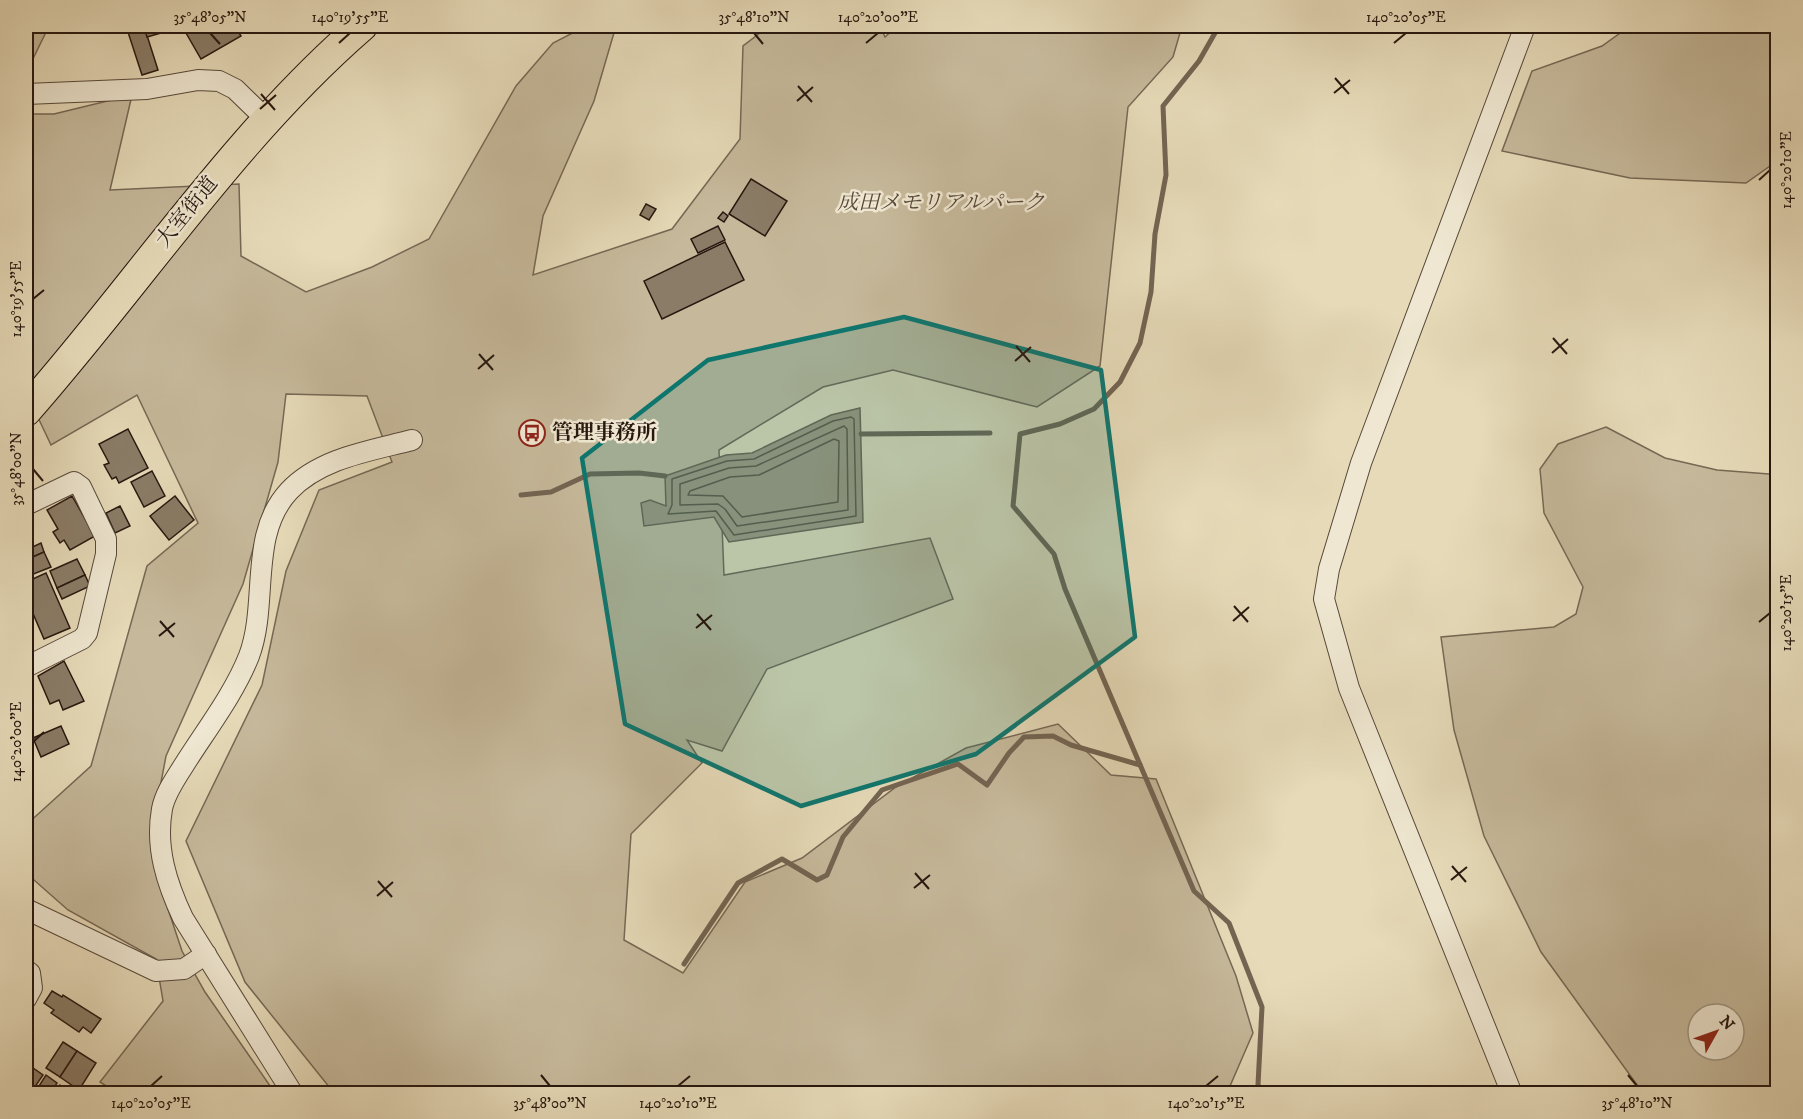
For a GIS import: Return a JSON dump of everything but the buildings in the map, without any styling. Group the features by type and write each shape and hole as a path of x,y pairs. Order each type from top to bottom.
{"main road":[{"name":"大室街道","path":"26,411 218,174 323,59 362,26"}],"street":[{"path":"1512,1094 1349,688 1324,599 1329,569 1361,463 1525,26"},
{"path":"26,94 147,89 198,80 219,81 235,89 268,121"},
{"path":"293,1094 183,918 170,890 162,861 160,831 162,807 171,786 240,675 249,655 255,633 265,535 272,515 288,492 310,472 335,461 412,440"},
{"path":"26,505 74,482 81,487 106,538 106,555 87,633 75,645 26,667"},
{"path":"26,909 156,971 183,969 206,954"},
{"path":"26,970 30,973 33,988 26,999"}],"highlighted area":[{"path":"904,317 1101,370 1135,637 976,754 801,806 625,724 582,458 708,360"}],"green space":[{"path":"26,26 49,26 26,73"},
{"name":"成田メモリアルパーク","path":"586,26 616,26 594,101 543,216 533,275 672,229 740,139 743,46 769,26 880,26 885,37 897,26 1182,26 1173,57 1128,107 1100,366 1037,407 893,370 823,387 719,450 724,575 930,538 953,599 767,669 722,751 687,740 702,763 631,834 624,940 683,973 745,882 802,858 896,787 966,748 1058,724 1111,775 1156,779 1236,976 1253,1033 1227,1093 334,1093 245,982 186,841 262,685 286,571 319,490 392,462 367,396 286,394 278,462 243,584 166,756 155,814 158,879 182,951 205,992 275,1093 117,1093 100,1082 163,1001 156,959 68,910 26,873 26,825 91,766 147,566 198,523 137,395 51,445 26,392 26,114 54,114 132,95 110,190 239,184 241,256 306,292 372,267 429,239 516,86 553,43"},
{"path":"1630,26 1777,26 1777,161 1746,183 1630,178 1502,151 1532,71 1602,46"},
{"path":"1606,427 1665,458 1717,470 1769,474 1777,467 1777,1093 1646,1094 1640,1089 1541,952 1484,836 1454,730 1441,637 1554,627 1576,614 1583,587 1544,513 1540,469 1558,444"}],"water":[{"path":"860,408 863,522 729,542 714,517 644,526 641,503 650,500 666,506 665,476 726,455 752,453 831,415"}],"waterway":[{"path":"1219,26 1199,61 1163,106 1166,175 1155,234 1151,292 1140,343 1120,382 1094,409 1060,424 1020,434 1013,506 1054,554 1065,589 1194,891 1229,923 1262,1007 1258,1085 1263,1094"},
{"path":"861,434 990,433"},
{"path":"521,495 551,492 590,474 639,473 665,476"},
{"path":"684,964 738,883 782,859 817,880 827,875 843,837 882,790 958,764 987,785 1009,753 1024,737 1053,736 1071,745 1140,765"}],"place":[{"name":"管理事務所","path":"532,433"}]}
